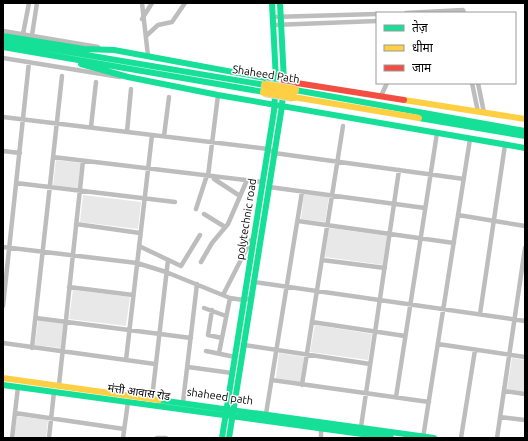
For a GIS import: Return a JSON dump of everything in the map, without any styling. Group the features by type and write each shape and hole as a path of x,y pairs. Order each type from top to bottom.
{"main road":[{"name":"polytechnic road","path":"222,438 230,412 232,373 248,299 254,241 266,184 278,106 280,80 276,21 272,3"},
{"path":"276,21 280,3"},
{"path":"3,36 70,49 114,50 148,56 193,67 381,96 416,104 481,112 525,120"},
{"name":"Shaheed Path","path":"3,41 70,49 265,89"},
{"name":"Shaheed Path","path":"3,47 43,55 294,93 525,131"},
{"path":"3,51 43,55 79,67 128,77 190,86 218,95 278,106 412,125 437,133 525,148"},
{"name":"Shaheed Path","path":"294,93 525,136"},
{"path":"229,438 230,412 244,345 248,299 254,282 266,184"},
{"name":"shaheed path","path":"3,378 56,389 184,402 230,412 266,414 434,438"},
{"name":"मंत्ती आवास रोड","path":"3,385 56,389 128,402 230,412 321,428 391,438"}],"street":[{"path":"23,34 29,3"},
{"path":"32,36 37,3"},
{"path":"142,3 142,19 146,36 148,56"},
{"path":"142,19 152,3"},
{"path":"146,36 158,25 172,22 185,3"},
{"path":"276,21 376,14"},
{"path":"276,21 376,21"},
{"path":"3,31 114,50"},
{"path":"3,58 79,67"},
{"path":"3,306 29,62"},
{"path":"32,348 62,76"},
{"path":"91,128 96,82"},
{"path":"381,96 387,84"},
{"path":"472,84 481,112"},
{"path":"478,84 481,112"},
{"path":"126,132 131,89"},
{"path":"196,209 207,176 218,95"},
{"path":"164,136 169,97"},
{"path":"3,117 212,142 337,162 464,179"},
{"path":"302,385 343,126"},
{"path":"396,397 437,133"},
{"path":"126,360 152,135"},
{"path":"423,437 470,139"},
{"path":"480,314 505,145"},
{"path":"3,151 20,153"},
{"path":"53,157 247,180 302,192 425,208"},
{"path":"49,438 66,322 83,161"},
{"path":"361,427 384,268 395,204 398,170"},
{"path":"214,176 214,179 240,196"},
{"path":"201,262 212,243 225,227 247,180"},
{"path":"16,183 174,202"},
{"path":"266,414 288,287 302,192"},
{"path":"204,214 225,227"},
{"path":"458,215 525,226"},
{"path":"298,221 454,243"},
{"path":"76,224 140,233"},
{"path":"139,246 181,266 200,235"},
{"path":"223,295 251,240 254,241"},
{"path":"3,246 137,263 166,272 230,298 248,299"},
{"path":"497,438 525,248"},
{"path":"152,398 168,260"},
{"path":"322,260 384,268"},
{"path":"254,282 525,321"},
{"path":"184,402 197,284"},
{"path":"69,287 133,295"},
{"path":"219,353 230,298"},
{"path":"204,308 226,316"},
{"path":"212,310 208,335 222,338"},
{"path":"36,318 191,338"},
{"path":"312,322 405,336"},
{"path":"3,343 155,364"},
{"path":"438,344 525,357"},
{"path":"244,345 370,364"},
{"path":"461,438 475,350"},
{"path":"206,351 235,356"},
{"path":"188,367 232,373"},
{"path":"272,380 429,402"},
{"path":"12,438 18,387"},
{"path":"504,391 525,394"},
{"path":"123,438 128,402"},
{"path":"15,413 124,429"},
{"path":"500,417 525,420"},
{"path":"321,428 321,438"},
{"path":"157,438 166,438"}],"shaded area":[{"path":"56,160 81,163 78,188 53,185"},
{"path":"304,194 329,197 325,222 301,219"},
{"path":"83,195 141,202 138,229 80,222"},
{"path":"329,228 387,236 383,265 325,257"},
{"path":"73,290 130,297 126,326 69,319"},
{"path":"38,320 64,324 61,348 35,345"},
{"path":"315,325 372,334 368,360 310,352"},
{"path":"279,353 304,357 301,382 276,378"},
{"path":"512,358 525,360 525,392 507,389"},
{"path":"17,416 48,420 46,438 14,438"}],"traffic: fast":[{"path":"222,438 274,111 276,80 272,3"},
{"path":"229,438 282,106 284,81 280,3"},
{"path":"3,36 84,49 114,50 276,80"},
{"path":"3,41 265,85"},
{"path":"3,47 264,92"},
{"path":"81,64 128,77 218,95 525,148"},
{"path":"295,90 525,131"},
{"path":"419,118 525,136"},
{"path":"3,385 391,438"},
{"path":"159,400 434,438"}],"traffic: slow":[{"path":"265,85 295,90"},
{"path":"264,92 293,97"},
{"path":"293,97 419,118"},
{"path":"404,100 525,119"},
{"path":"3,378 159,400"}],"traffic: jam":[{"path":"284,81 404,100"}]}
